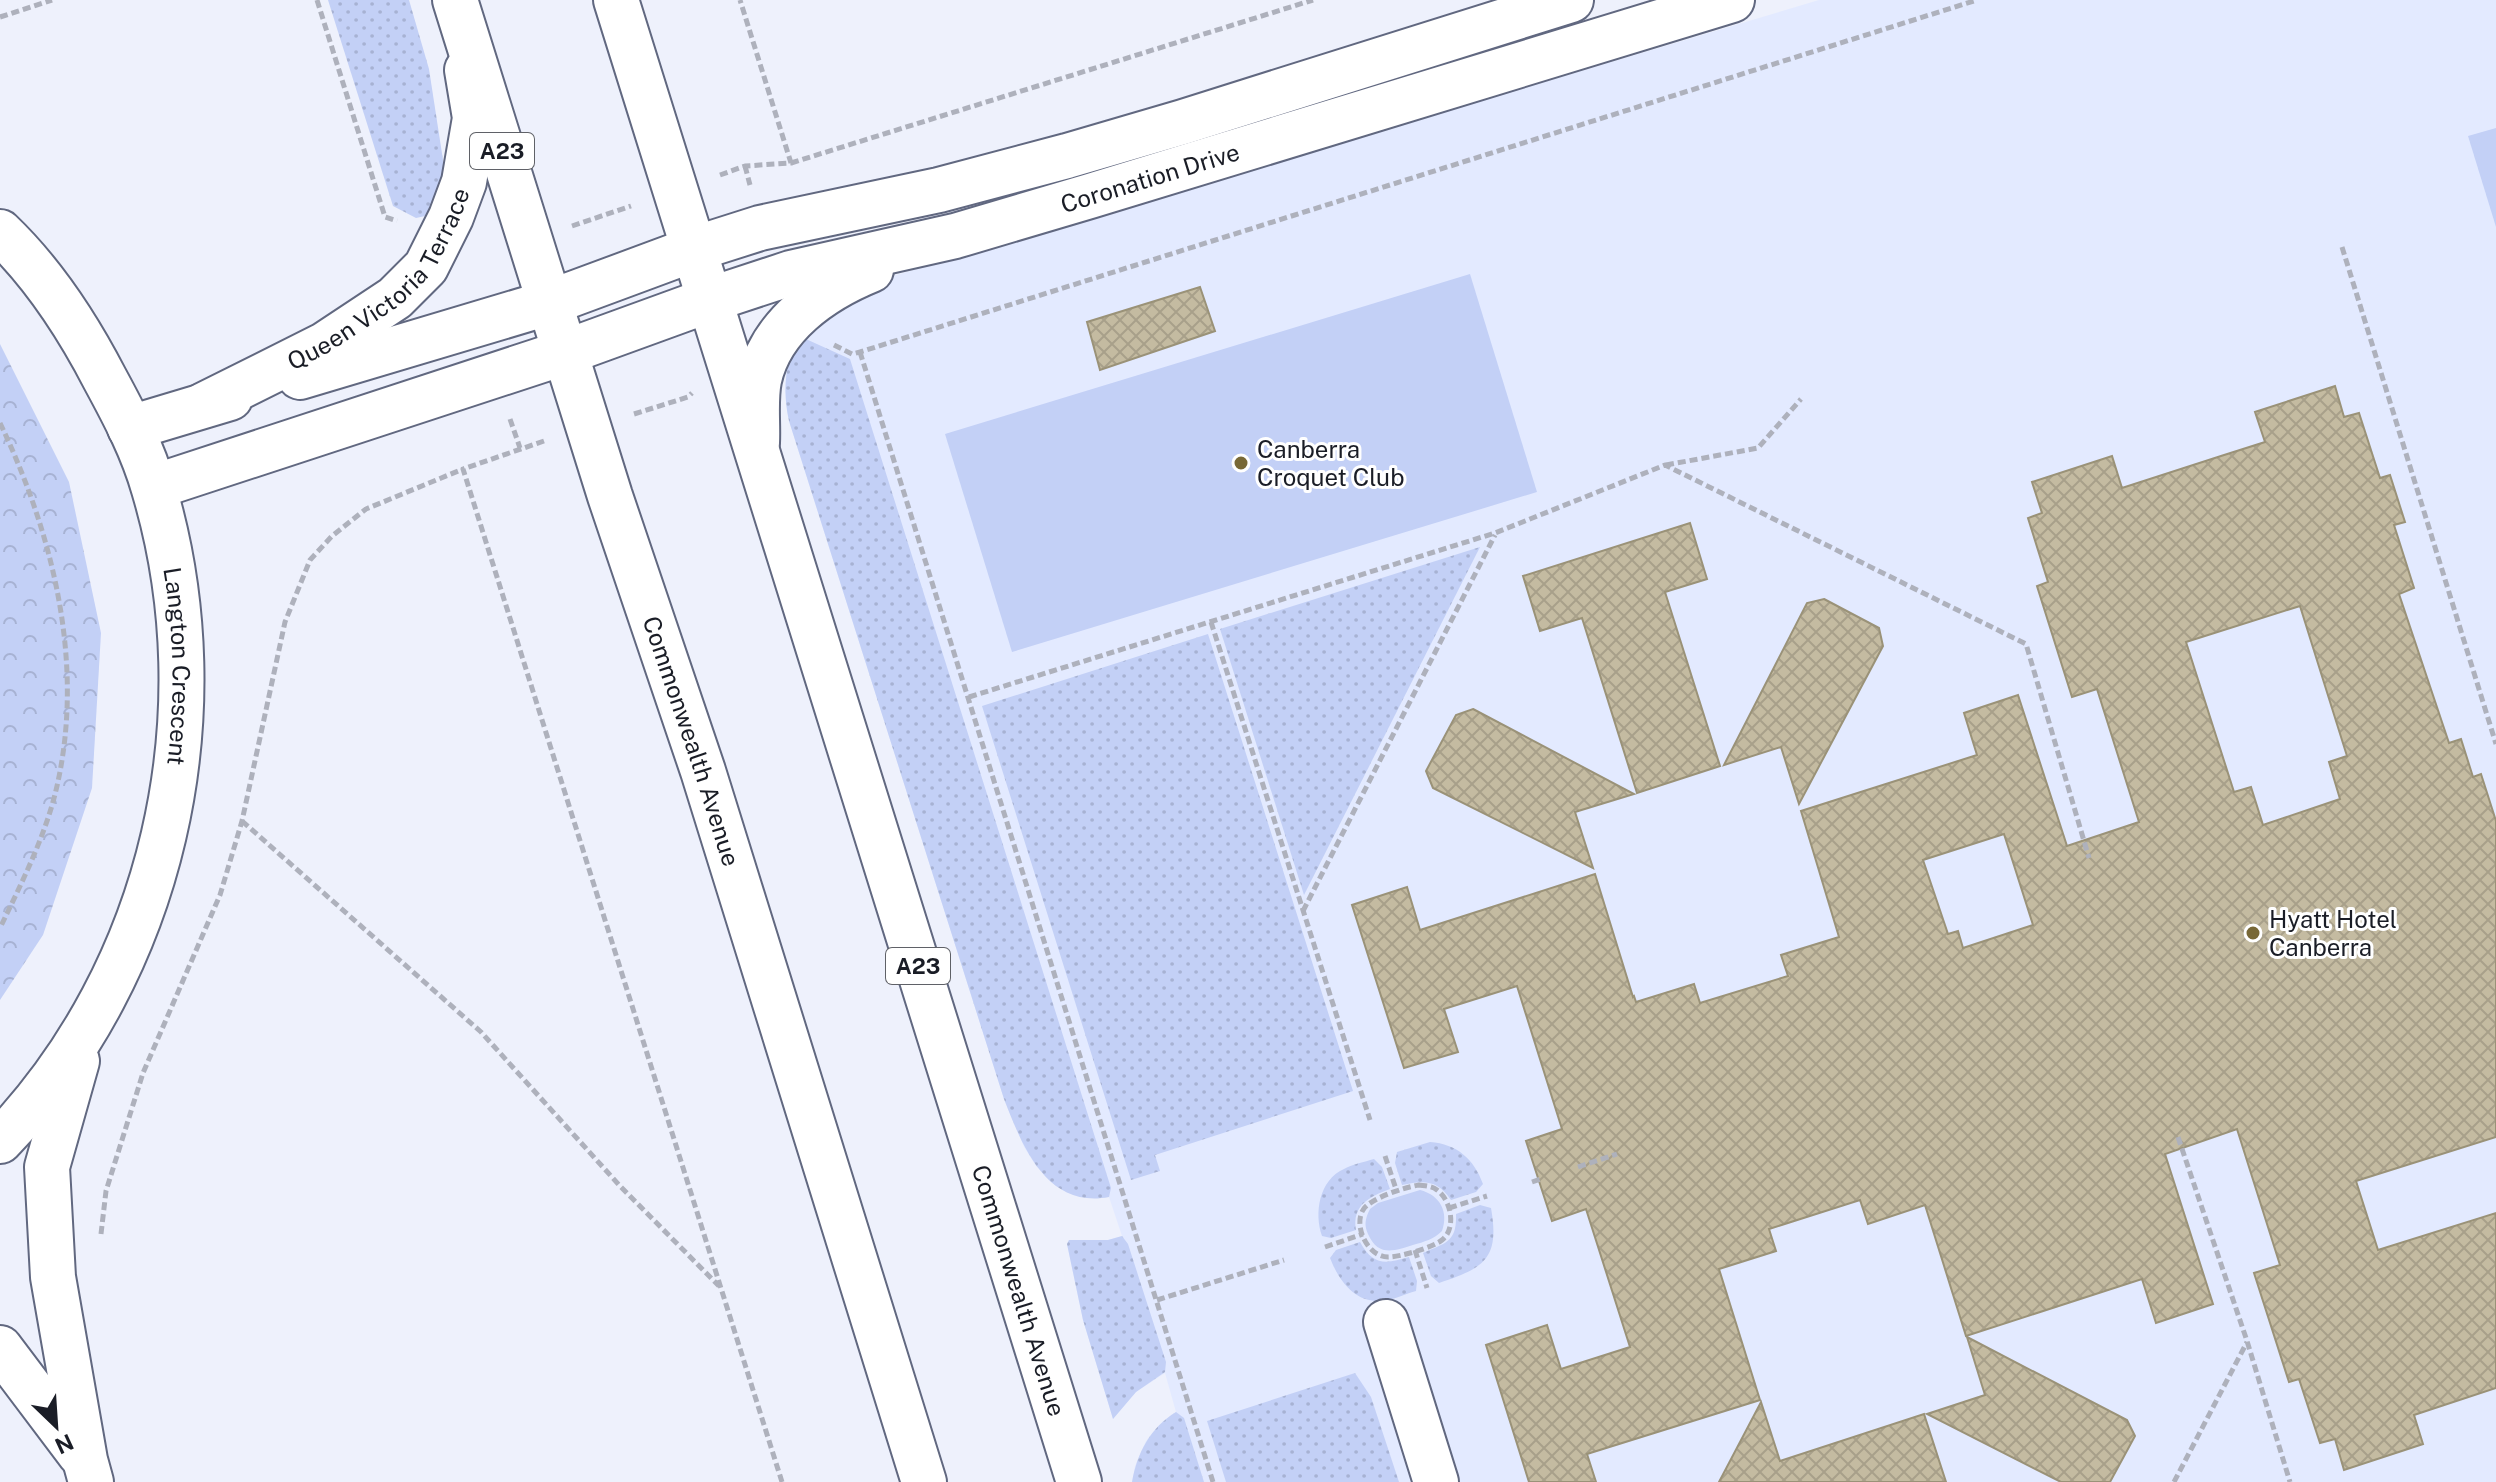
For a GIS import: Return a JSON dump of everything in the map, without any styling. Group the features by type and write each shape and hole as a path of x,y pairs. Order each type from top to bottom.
{"main road":[{"name":"Commonwealth Avenue","path":"455,0 610,496 703,771 924,1482"},
{"name":"Queen Victoria Terrace","path":"204,405 324,345 395,298 426,267 451,217 464,182 475,118 455,0"},
{"name":"Commonwealth Avenue","path":"616,0 1079,1482"},
{"name":"Coronation Drive","path":"551,302 760,228 939,190 1067,156 1571,0"},
{"name":"Coronation Drive","path":"566,352 791,273 955,236 1650,12 1732,0"},
{"path":"0,232 35,269 74,323 130,428 154,487 566,352"},
{"path":"757,450 759,381 770,348 791,322 815,300 847,280 955,236"},
{"name":"Queen Victoria Terrace","path":"130,428 551,302"},
{"name":"Langton Crescent","path":"0,1141 40,1095 112,980 141,912 156,866 173,791 181,708 181,643 173,574 154,487"},
{"name":"Langton Crescent","path":"87,1024 47,1167 53,1277 88,1471"},
{"path":"1386,1322 1436,1482"},
{"name":"Langton Crescent","path":"0,1348 88,1471"}],"path":[{"path":"0,17 52,0"},
{"path":"317,0 385,217"},
{"path":"740,0 791,163"},
{"path":"529,238 594,219 745,166 791,163 1313,0"},
{"path":"826,341 852,354 860,352 1977,0"},
{"path":"2342,247 2496,744"},
{"path":"860,352 1213,1482"},
{"path":"642,412 688,397"},
{"path":"969,697 1495,533 1665,465 1758,448 1801,399"},
{"path":"0,423 36,511 58,589 67,664 66,717 57,786 35,854 0,928"},
{"path":"99,1248 106,1191 143,1073 220,895 242,821 285,622 310,560 332,536 366,509 520,448"},
{"path":"1665,465 2026,644 2089,858"},
{"path":"463,469 782,1482"},
{"path":"1303,912 1495,533"},
{"path":"1211,622 1370,1120"},
{"path":"242,821 481,1032 620,1186 720,1287"},
{"path":"2178,1137 2247,1341 2290,1482"},
{"path":"1578,1167 1617,1154"},
{"path":"1385,1156 1397,1192"},
{"path":"1532,1182 1541,1179"},
{"path":"1415,1186 1430,1186 1438,1190 1449,1208 1450,1225 1445,1236 1436,1243 1392,1257 1371,1249 1363,1234 1360,1219 1373,1200 1415,1186"},
{"path":"1449,1208 1487,1196"},
{"path":"1325,1247 1363,1234"},
{"path":"1415,1250 1427,1288"},
{"path":"1157,1300 1284,1260"},
{"path":"2174,1482 2247,1341"}],"shaded area":[{"path":"1819,0 2496,0 2496,1482 1132,1482 1146,1441 1163,1421 1176,1412 1165,1373 1136,1392 1113,1419 1083,1320 1067,1244 1069,1240 1108,1240 1122,1236 1109,1197 1083,1197 1066,1191 1036,1166 1024,1147 1004,1099 789,421 786,370 794,341 873,282"}],"green space":[{"path":"328,0 409,0 429,69 443,160 443,176 430,215 416,218 393,206"},
{"path":"2496,128 2496,227 2468,136"},
{"name":"Canberra Croquet Club","path":"1470,274 1537,492 1012,652 945,434"},
{"path":"797,335 850,359 1111,1188 1109,1197 1087,1198 1069,1193 1053,1183 1029,1153 1004,1099 789,421 786,377"},
{"path":"0,344 69,482 101,633 92,788 43,935 0,1000"},
{"path":"1480,547 1304,895 1220,629"},
{"path":"1208,634 1353,1091 1155,1155 1160,1171 1131,1180 982,706"},
{"path":"1430,1142 1448,1146 1469,1160 1483,1184 1476,1192 1451,1200 1430,1183 1402,1185 1395,1163 1397,1152"},
{"path":"1374,1159 1382,1167 1390,1189 1375,1195 1359,1208 1356,1230 1331,1238 1322,1236 1319,1208 1329,1181 1347,1167"},
{"path":"1420,1190 1433,1196 1441,1205 1444,1217 1442,1231 1429,1240 1399,1249 1387,1250 1377,1246 1366,1228 1370,1209 1378,1203"},
{"path":"1480,1205 1491,1208 1493,1239 1490,1250 1478,1266 1439,1283 1431,1276 1423,1253 1438,1247 1452,1236 1456,1214"},
{"path":"1122,1236 1128,1244 1166,1362 1165,1372 1136,1392 1113,1419 1083,1320 1067,1244 1069,1240 1108,1240"},
{"path":"1360,1242 1370,1255 1381,1261 1409,1257 1417,1281 1416,1291 1379,1301 1362,1298 1348,1288 1330,1258 1336,1250"},
{"path":"1355,1373 1371,1397 1399,1482 1226,1482 1207,1421"},
{"path":"1176,1412 1184,1418 1204,1482 1132,1482 1146,1442"}],"building":[{"path":"1200,287 1215,331 1100,370 1087,322"},
{"name":"Hyatt Hotel Canberra","path":"2335,386 2344,417 2359,413 2380,478 2390,475 2405,522 2394,525 2414,588 2399,594 2449,743 2461,739 2473,777 2481,774 2496,821 2496,1137 2356,1181 2378,1250 2496,1213 2496,1388 2414,1415 2423,1444 2344,1470 2335,1439 2320,1443 2299,1379 2289,1382 2254,1273 2280,1265 2237,1129 2165,1154 2213,1304 2156,1323 2142,1279 1966,1336 1925,1205 1868,1224 1860,1200 1769,1229 1776,1251 1719,1269 1760,1400 1587,1454 1596,1482 1529,1482 1486,1345 1547,1325 1561,1369 1630,1347 1586,1209 1552,1221 1526,1141 1562,1129 1517,986 1444,1009 1458,1052 1404,1068 1352,905 1407,887 1420,930 1595,874 1636,1002 1694,984 1700,1003 1788,976 1781,955 1839,937 1801,811 1977,755 1964,713 2018,695 2067,846 2139,822 2097,689 2072,697 2037,586 2048,582 2028,518 2042,513 2032,482 2112,456 2122,488 2265,442 2255,412","holes":["2300,606 2347,756 2329,762 2340,799 2263,825 2251,787 2234,792 2186,642","2004,834 2033,925 1963,948 1958,931 1948,934 1923,860"]},
{"path":"1690,523 1707,579 1665,592 1720,766 1637,793 1582,618 1540,631 1523,576"},
{"path":"1824,599 1879,628 1883,646 1799,804 1781,747 1724,765 1807,603"},
{"path":"1473,709 1634,794 1575,812 1593,868 1433,788 1426,771 1456,715"},
{"path":"1967,1337 2127,1420 2135,1436 2110,1482 2061,1482 1927,1414 1985,1395"},
{"path":"1761,1402 1780,1461 1924,1414 1946,1482 1719,1482"}],"place":[{"name":"Canberra Croquet Club","path":"1241,463"},
{"name":"Hyatt Hotel Canberra","path":"2253,933"}]}
